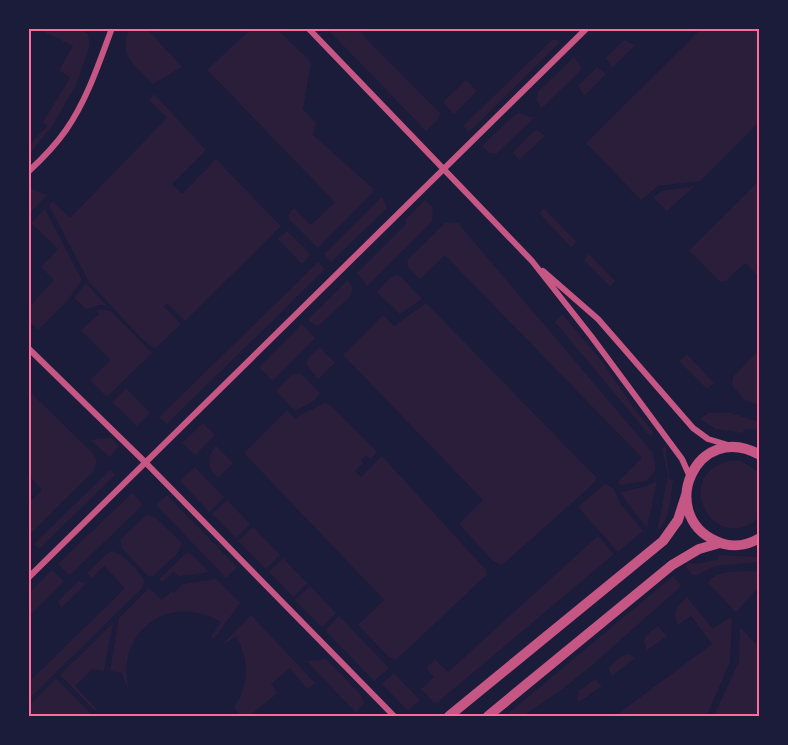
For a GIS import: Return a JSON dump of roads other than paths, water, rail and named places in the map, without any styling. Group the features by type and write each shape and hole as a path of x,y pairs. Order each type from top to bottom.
{"street":[{"path":"28,172 53,148 77,113 112,28"},
{"path":"308,28 531,261 591,336 682,459 690,478"},
{"path":"28,578 587,28"},
{"path":"531,261 598,319 693,428 717,443 745,448 759,455"},
{"path":"28,348 146,463 394,717"},
{"path":"745,448 759,445"},
{"path":"449,717 663,541 678,520 690,478 699,464 712,451 730,446"},
{"path":"686,495 686,507 696,528 706,536 720,543 759,547"},
{"path":"746,544 759,538"},
{"path":"488,717 672,565 699,549 720,543"}]}
